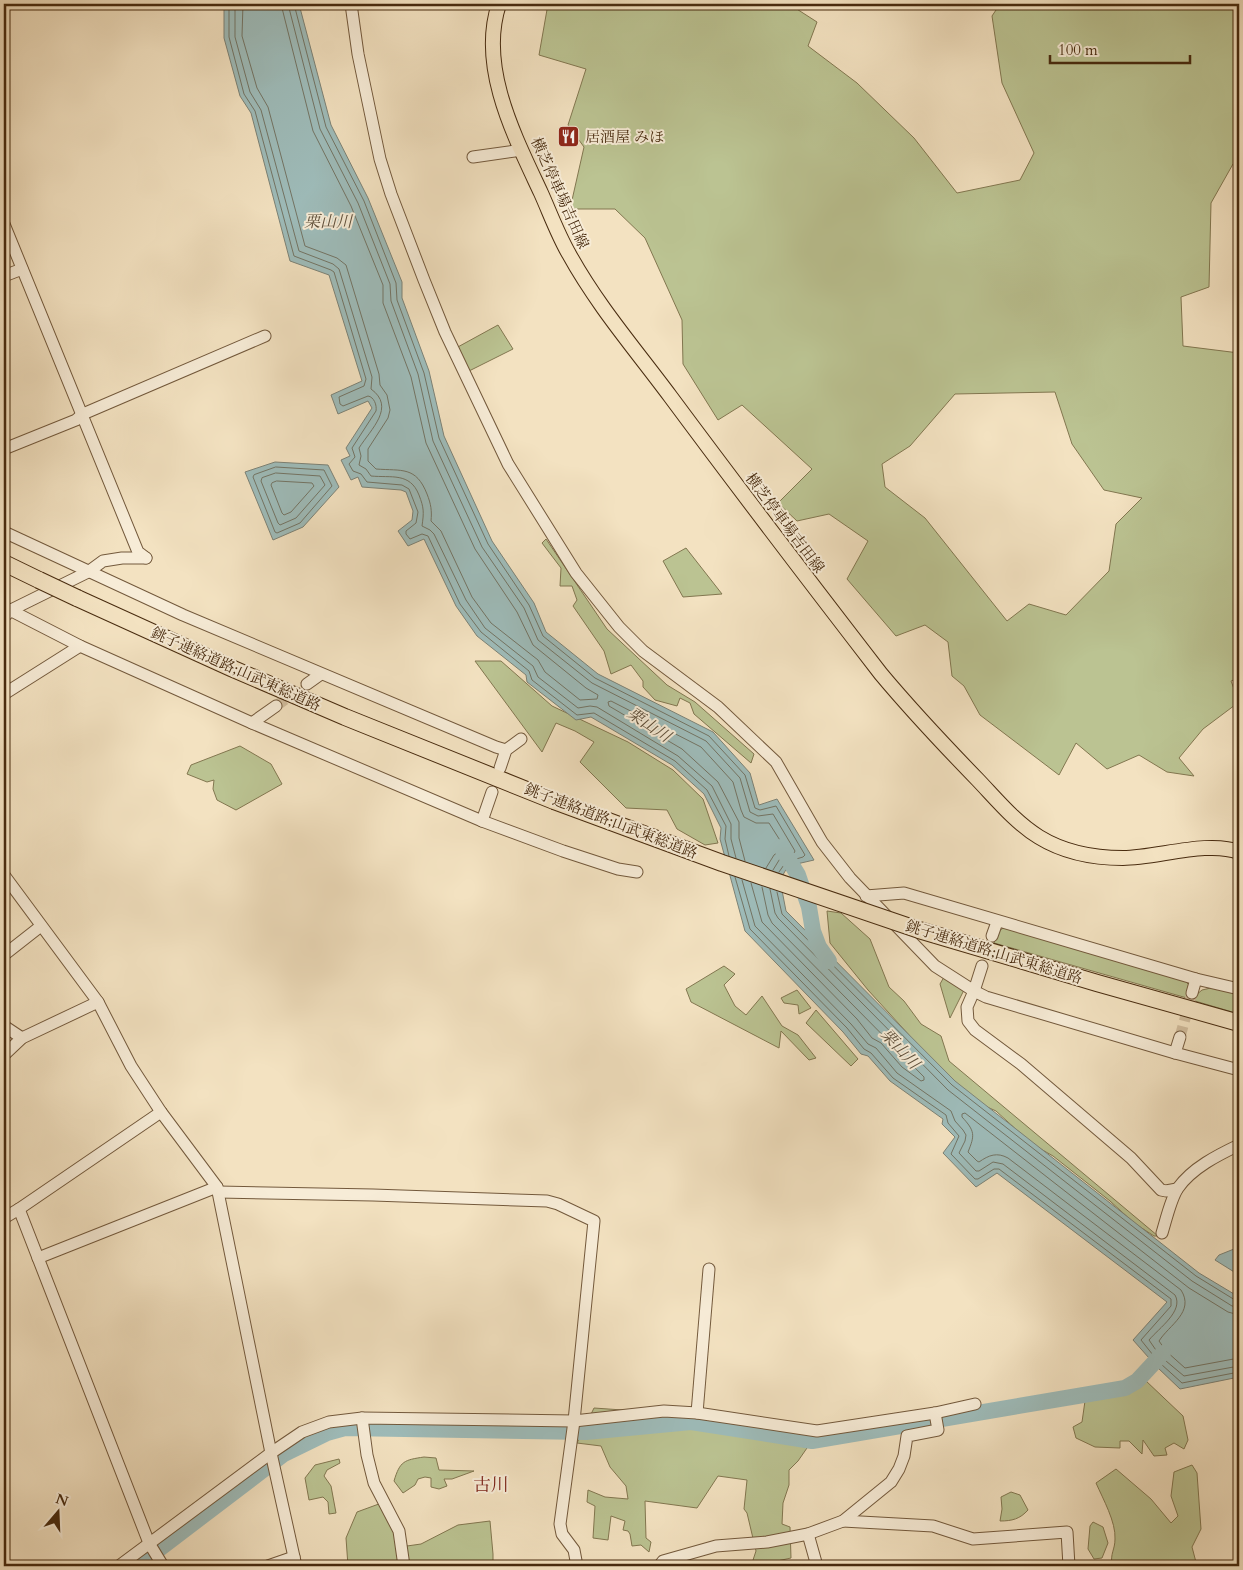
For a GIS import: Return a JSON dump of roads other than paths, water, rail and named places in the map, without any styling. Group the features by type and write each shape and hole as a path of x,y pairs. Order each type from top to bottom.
{"highway":[{"name":"銚子連絡道路;山武東総道路","path":"4,563 77,598 292,694 554,801 722,863 919,930 1239,1023"}],"main road":[{"name":"横芝停車場吉田線","path":"499,4 496,10 493,46 497,83 522,150 568,253 608,316 881,674 1013,817 1040,838 1081,854 1125,858 1188,850 1229,848 1239,852"}],"street":[{"path":"351,4 358,54 380,159 391,194 445,332 508,464 576,572 619,627 643,651 718,707 776,762 822,842 866,896 935,966 974,991 996,1001 1239,1070"},
{"path":"473,157 522,150"},
{"path":"4,224 138,552 146,558 122,558 103,561 88,572 6,611"},
{"path":"4,276 22,269"},
{"path":"4,449 76,420 83,414 265,336"},
{"path":"4,532 183,615 506,750"},
{"path":"6,611 252,723 482,821 563,851 618,869 637,872"},
{"path":"4,694 80,646"},
{"path":"307,684 321,674"},
{"path":"252,723 276,706"},
{"path":"500,768 506,750 521,739"},
{"path":"482,821 492,792"},
{"path":"4,875 98,1002 131,1066 161,1112 218,1190 295,1562 268,1566"},
{"path":"866,896 904,894 1196,979 1239,989"},
{"path":"992,936 997,922"},
{"path":"4,955 42,926"},
{"path":"982,966 967,1008 968,1021 975,1030 1029,1070 1131,1158 1161,1190 1166,1192 1177,1189"},
{"path":"1192,993 1196,979"},
{"path":"4,1055 22,1038 98,1002"},
{"path":"4,1026 22,1038"},
{"path":"1175,1053 1180,1037"},
{"path":"4,1218 161,1112"},
{"path":"1162,1232 1177,1189 1187,1178 1212,1158 1239,1144"},
{"path":"38,1258 218,1190 547,1201 558,1204 594,1221 574,1421 560,1524 562,1534 574,1550 578,1566"},
{"path":"19,1209 150,1543 162,1566"},
{"path":"697,1413 709,1269"},
{"path":"119,1566 273,1459 302,1432 329,1422 362,1418 574,1421 664,1411 697,1413 818,1431 935,1413 975,1404"},
{"path":"659,1566 663,1561 716,1546 767,1542 808,1534 844,1521 891,1482 904,1456 907,1436 938,1430 935,1413"},
{"path":"362,1418 366,1455 374,1482 399,1531 404,1566"},
{"path":"844,1521 933,1526 973,1539 1067,1532 1069,1566"},
{"path":"808,1534 817,1566"}],"water":[{"name":"栗山川","path":"224,4 299,4 331,125 368,198 402,282 402,298 429,371 444,436 492,541 534,603 546,632 598,674 713,732 750,773 759,805 777,799 814,860 788,866 780,880 786,911 955,1081 1199,1273 1239,1297 1239,1377 1180,1389 1157,1367 1151,1371 1146,1365 1149,1358 1133,1340 1167,1302 997,1173 976,1187 943,1153 955,1137 942,1124 943,1119 890,1081 868,1056 861,1054 843,1032 745,931 720,839 721,828 704,794 672,765 591,717 576,720 527,682 526,675 477,636 456,606 424,539 408,546 398,531 412,520 413,511 406,492 362,487 358,477 351,480 341,460 350,456 346,448 372,408 368,401 338,414 331,395 362,381 329,275 290,261 251,113 240,96 224,38"},
{"path":"275,462 328,465 339,487 303,527 273,540 245,472"},
{"path":"1239,1247 1239,1275 1215,1260 1219,1255"}],"waterway":[{"name":"栗山川","path":"781,847 798,875 809,907 813,931 819,947 829,961"},
{"path":"137,1566 284,1454 327,1433 345,1428 586,1432 691,1422 812,1441 1125,1388 1137,1381 1163,1353"}],"tunnel":[{"path":"276,706 307,684"},
{"path":"1180,1037 1192,993"}],"place":[{"name":"居酒屋 みほ","path":"569,137"}],"district":[{"name":"古川","path":"491,1485"}]}
